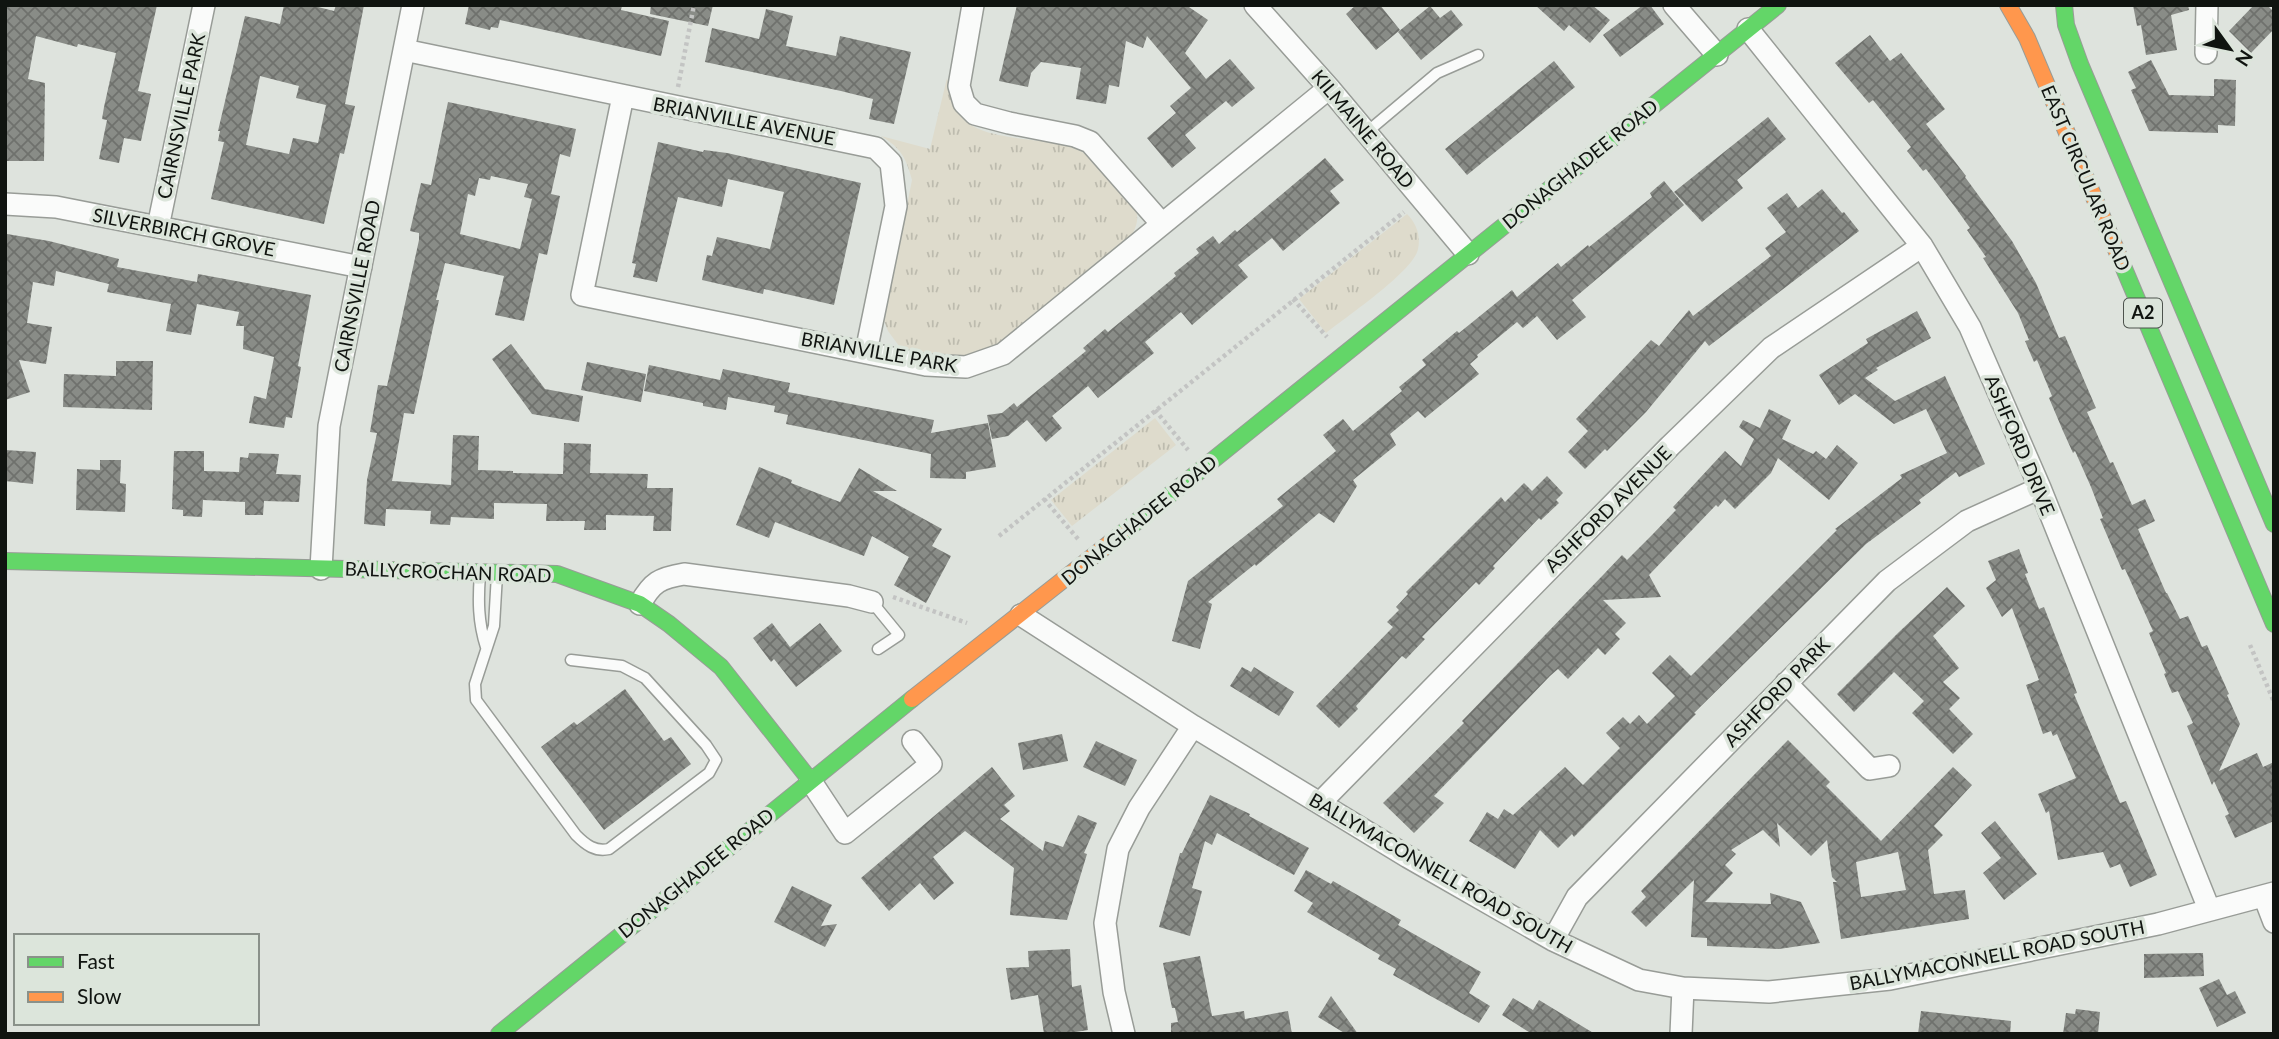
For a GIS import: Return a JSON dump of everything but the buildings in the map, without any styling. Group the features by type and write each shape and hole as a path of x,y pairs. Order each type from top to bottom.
{"main road":[{"name":"DONAGHADEE ROAD","path":"499,1034 810,779 1021,615 1778,5"},
{"name":"EAST CIRCULAR ROAD","path":"2008,5 2027,38 2274,624"},
{"name":"EAST CIRCULAR ROAD","path":"2064,5 2066,25 2080,64 2274,524"},
{"name":"BALLYCROCHAN ROAD","path":"5,561 557,574 640,604 669,624 721,667 810,779"}],"street":[{"name":"CAIRNSVILLE PARK","path":"158,227 204,5"},
{"name":"CAIRNSVILLE ROAD","path":"321,569 329,426 413,5"},
{"path":"973,5 959,86 964,103 975,114 1075,136 1090,142 1162,224"},
{"name":"KILMAINE ROAD","path":"1255,5 1367,132 1468,254"},
{"path":"1674,5 1717,55"},
{"path":"2206,53 2207,5"},
{"name":"ASHFORD DRIVE","path":"1748,29 1923,246 1970,327 2040,488 2209,909"},
{"name":"BRIANVILLE AVENUE","path":"404,50 876,148 891,163 895,206 866,352"},
{"name":"BRIANVILLE PARK","path":"623,96 582,295 926,365 966,367 1003,354 1329,88"},
{"name":"SILVERBIRCH GROVE","path":"5,204 56,207 361,267"},
{"name":"ASHFORD AVENUE","path":"1320,803 1670,446 1771,348 1923,246"},
{"name":"ASHFORD PARK","path":"1553,940 1577,897 1887,581 1968,522 2040,488"},
{"path":"640,604 648,591 662,578 684,574 849,596 872,602"},
{"name":"BALLYMACONNELL ROAD SOUTH","path":"1021,615 1193,726 1408,857 1553,940 1639,980 1683,988 1769,992 1890,979 2158,925 2209,909 2269,895"},
{"path":"1786,683 1870,769 1889,766"},
{"path":"1124,1034 1114,992 1105,923 1118,849 1139,808 1193,726"},
{"path":"810,779 845,833 931,764 913,741"},
{"path":"2269,895 2274,922"},
{"path":"1681,1034 1683,988"}],"lane":[{"path":"1367,132 1437,73 1478,55"},
{"path":"480,573 478,605 480,628 486,647"},
{"path":"497,573 494,626 475,684 476,700 576,835 586,845 601,851 609,849 709,773 716,761 706,744 645,678 622,667 571,660"},
{"path":"872,602 899,635 878,649"}],"path":[{"path":"674,106 694,5"},
{"path":"999,536 1407,210 1413,218"},
{"path":"1293,299 1344,355"},
{"path":"1156,410 1203,469"},
{"path":"1044,499 1093,557"},
{"path":"872,602 894,597 975,625 991,638"}],"green space":[{"path":"947,78 954,105 966,121 997,135 1054,143 1086,154 1135,205 1137,220 1127,243 985,355 945,360 902,350 884,321 912,180 902,154 881,136 930,149"},
{"path":"1407,214 1418,234 1419,244 1414,258 1392,281 1326,333 1299,299"},
{"path":"1155,418 1176,445 1072,526 1051,500"}],"traffic: fast":[{"path":"1120,535 1778,5"},
{"path":"2064,5 2066,25 2080,64 2274,524"},
{"path":"2120,259 2274,624"},
{"path":"5,561 557,574 640,604 669,624 721,667 810,780"},
{"path":"499,1034 912,699"}],"traffic: slow":[{"path":"2008,5 2027,38 2120,259"},
{"path":"912,699 1120,535"}]}
